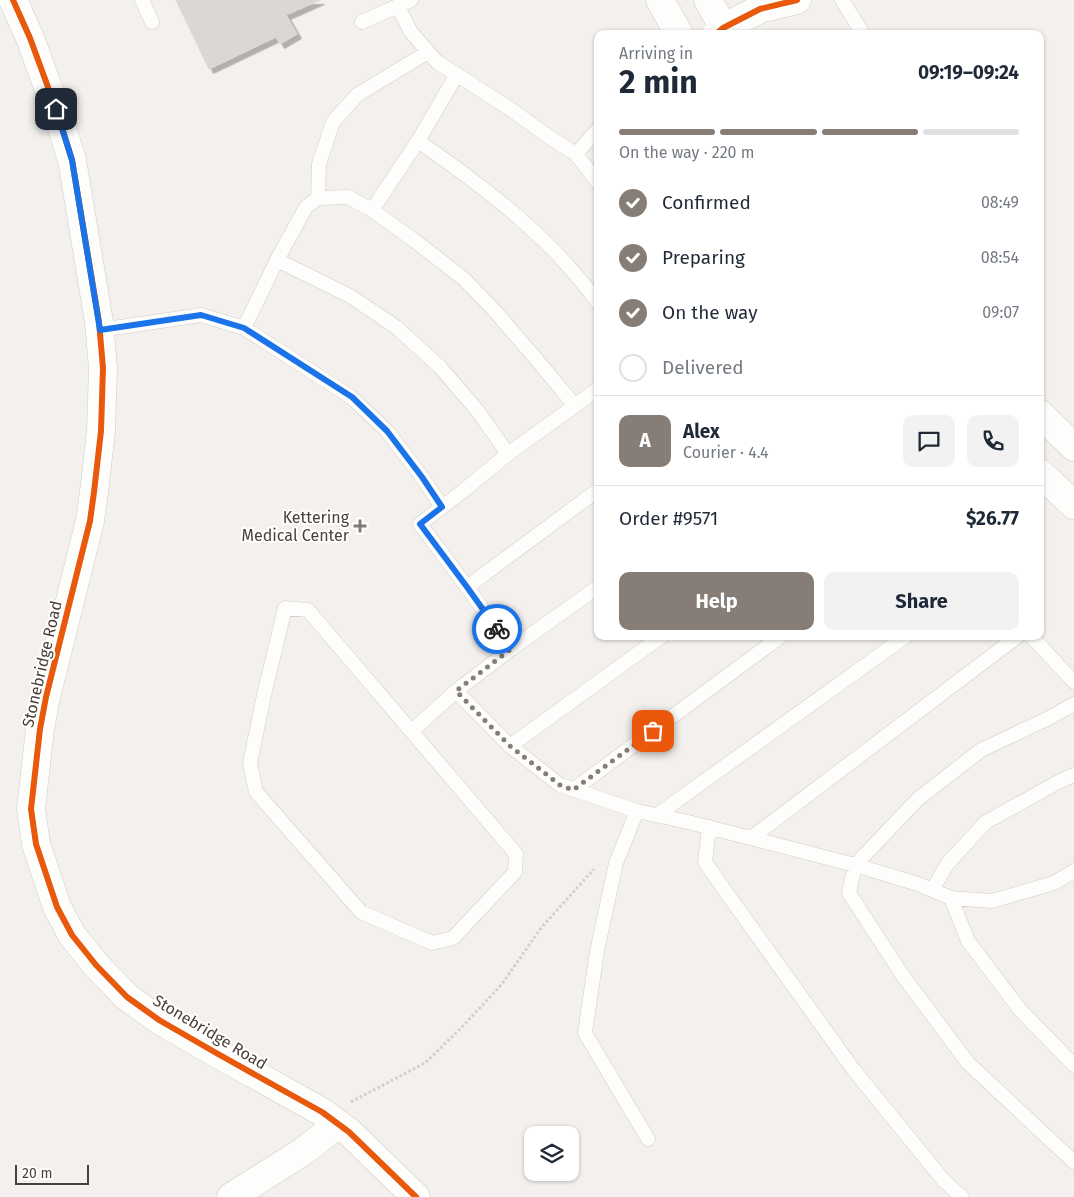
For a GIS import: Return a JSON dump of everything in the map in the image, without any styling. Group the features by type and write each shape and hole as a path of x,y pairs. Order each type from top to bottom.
{"street":[{"name":"Stonebridge Road","path":"13,0 30,38 72,160 100,330 103,368 101,431 90,521 46,698 40,729 31,809 36,844 57,907 72,935 127,997 159,1020 322,1112 349,1132 416,1197"},
{"path":"660,0 678,30"},
{"path":"708,0 721,30"},
{"path":"725,30 760,8 797,0"},
{"path":"1044,418 1074,447"},
{"path":"1044,477 1074,505"},
{"path":"231,1197 304,1151 338,1124"}],"lane":[{"path":"142,0 152,22"},
{"path":"362,22 411,0"},
{"path":"842,0 861,30"},
{"path":"398,7 411,32 437,62 576,154 594,178"},
{"path":"318,198 318,164 333,122 357,95 428,52"},
{"path":"372,210 418,141 457,74"},
{"path":"576,154 594,134"},
{"path":"418,141 472,178 524,222 545,241 594,298"},
{"path":"244,328 277,260 306,207 318,198 348,197 372,210 464,279 494,310 575,406"},
{"path":"277,260 350,296 396,327 440,367 477,410 508,454"},
{"path":"100,330 201,315 244,328 352,397 387,431 442,507"},
{"path":"511,649 420,524 508,454 594,392"},
{"path":"467,587 594,493"},
{"path":"412,731 456,691 594,590"},
{"path":"285,608 308,610 412,731 516,854 515,872 452,938 432,943 361,912 256,792 250,763 285,608"},
{"path":"510,746 656,640"},
{"path":"573,790 776,640"},
{"path":"657,816 900,640"},
{"path":"751,838 1013,640"},
{"path":"1036,640 1074,682"},
{"path":"456,691 510,746 560,785 637,811 709,827 855,865 918,884 951,898 992,901 1054,883 1074,871"},
{"path":"1074,704 982,750 918,799 855,865 849,893 903,976 968,1063 1074,1162"},
{"path":"932,890 948,863 986,822 1060,780 1074,775"},
{"path":"637,811 616,863 596,952 585,1032 648,1139"},
{"path":"709,827 705,862 853,1070 944,1181 962,1197"},
{"path":"951,898 968,941 1021,1011 1074,1065"}],"path":[{"path":"338,1124 350,1103 425,1062 463,1026 502,984 541,928 597,864"}],"building":[{"path":"176,0 320,0 286,15 297,34 280,44 276,37 209,69"}],"cycle path":[{"path":"13,0 30,38 72,160 99,322 103,368 101,431 90,521 46,697 40,729 31,809 36,844 57,907 72,935 96,965 127,997 159,1020 322,1112 349,1132 416,1197"},
{"path":"721,30 760,9 797,0"}],"way so far":[{"path":"497,629 511,649 456,691 510,746 560,785 573,790 653,731"}],"place":[{"name":"Kettering Medical Center","path":"360,526"}],"route":[{"path":"56,109 72,160 100,330 201,315 244,328 352,397 387,431 442,507 420,524 497,629"}]}
